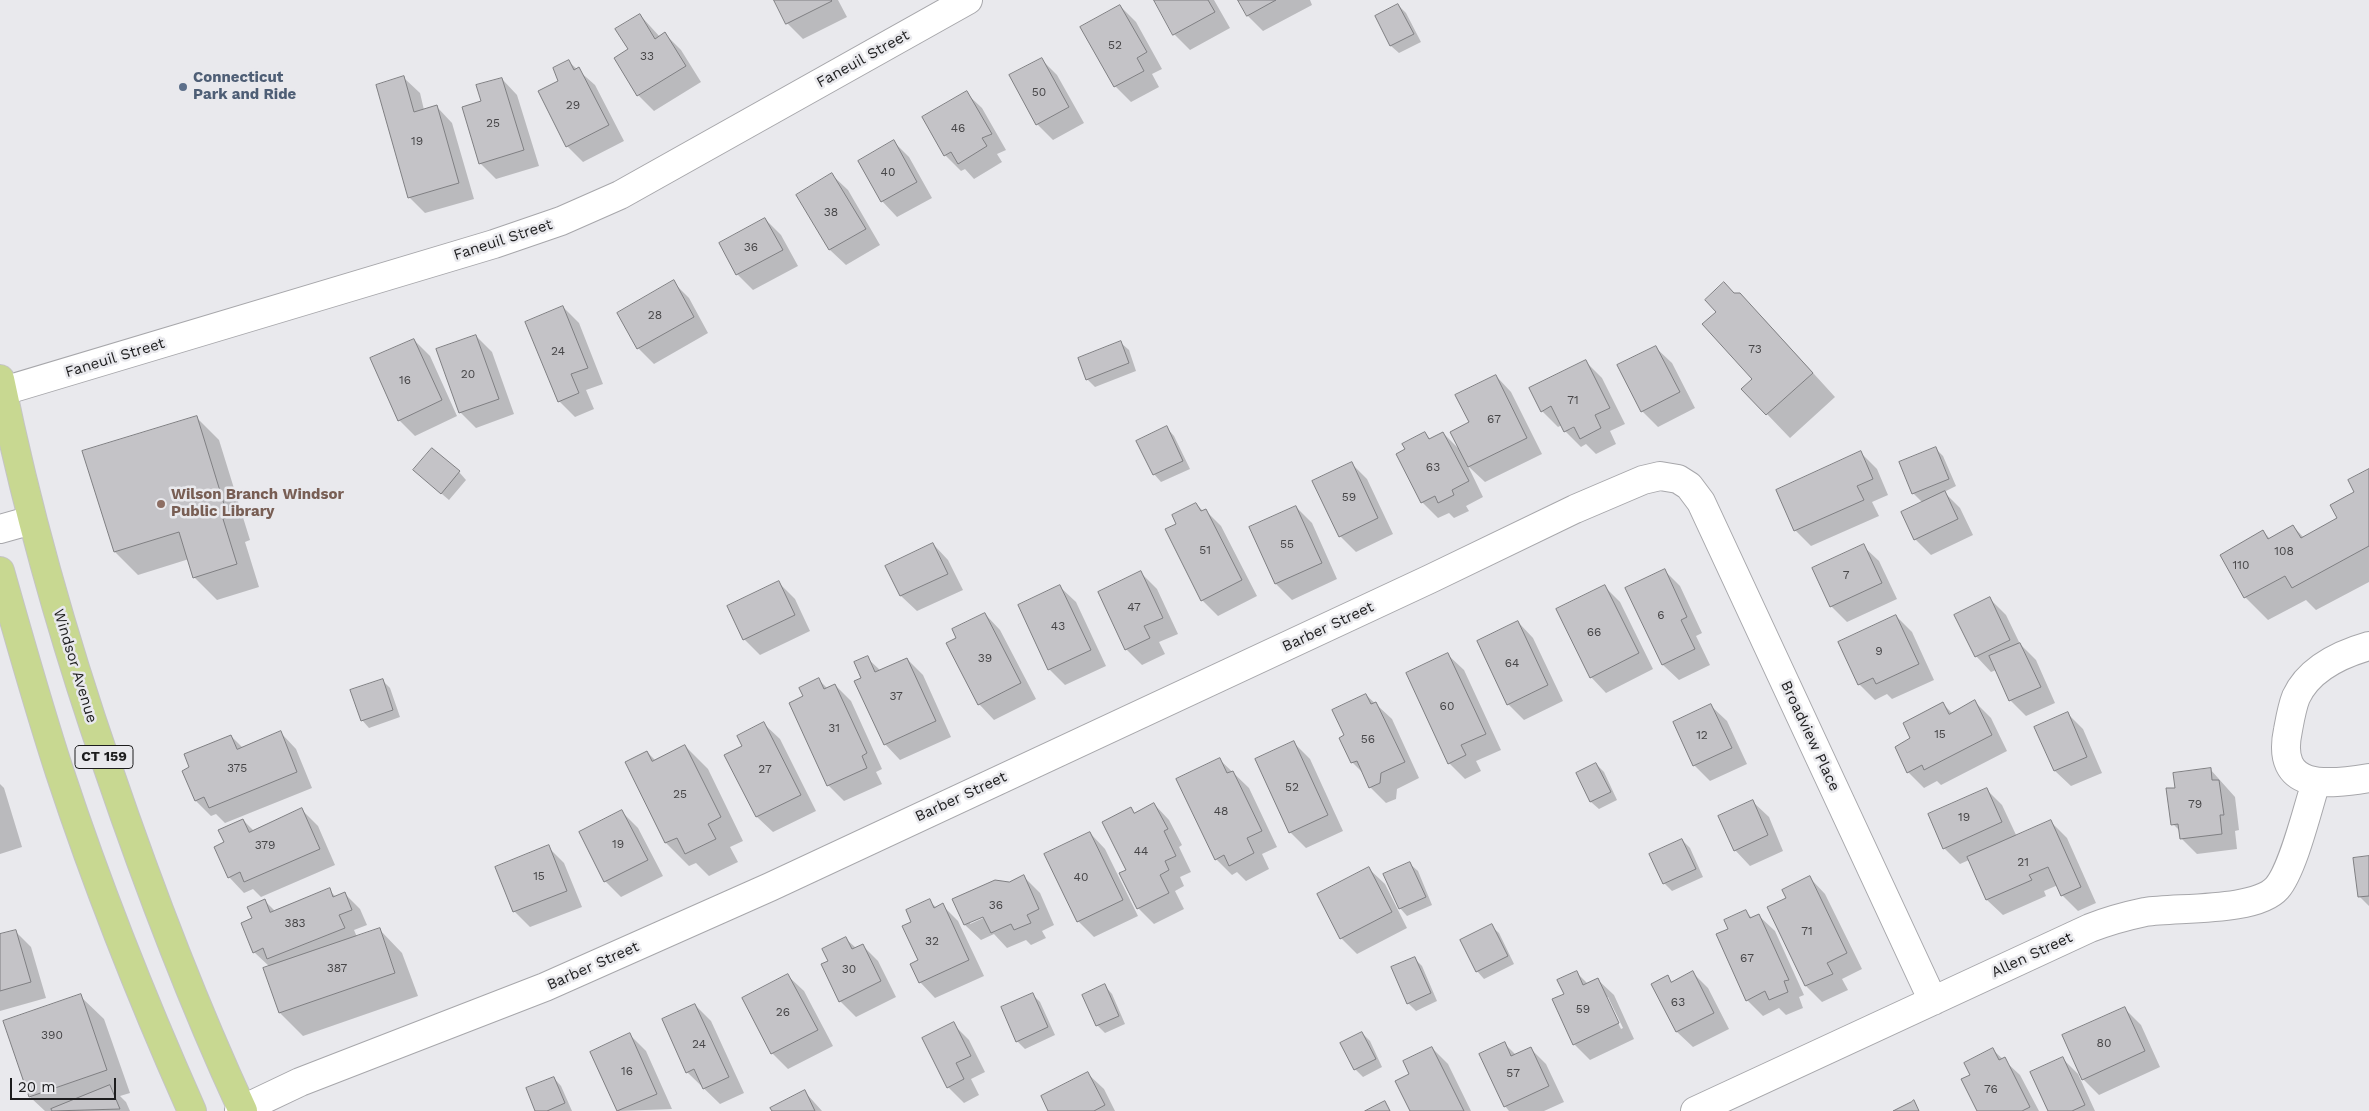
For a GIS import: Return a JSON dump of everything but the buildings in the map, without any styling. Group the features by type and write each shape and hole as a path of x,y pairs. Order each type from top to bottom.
{"main road":[{"name":"Windsor Avenue","path":"1,388 32,520 67,644 143,872 172,950 242,1110"},
{"name":"CT 159","path":"0,570 40,710 91,864 136,979 192,1111"}],"street":[{"name":"Faneuil Street","path":"1,388 494,244 561,221 620,195 968,0"},
{"name":"Barber Street","path":"242,1110 300,1082 545,987 770,887 1576,509 1643,480 1660,476 1678,479"},
{"name":"Broadview Place","path":"1678,479 1689,486 1701,502 1933,1001"},
{"path":"0,529 32,520"},
{"path":"2369,646 2337,658 2323,667 2303,685 2296,697 2286,737 2288,765 2296,774 2316,782 2342,783 2369,778"},
{"name":"Allen Street","path":"1695,1111 2090,928 2115,919 2183,908 2240,905 2265,898 2277,888 2286,873 2316,782"}],"place":[{"name":"Connecticut Park and Ride","path":"183,87"},
{"name":"Wilson Branch Windsor Public Library","path":"161,504"}]}
